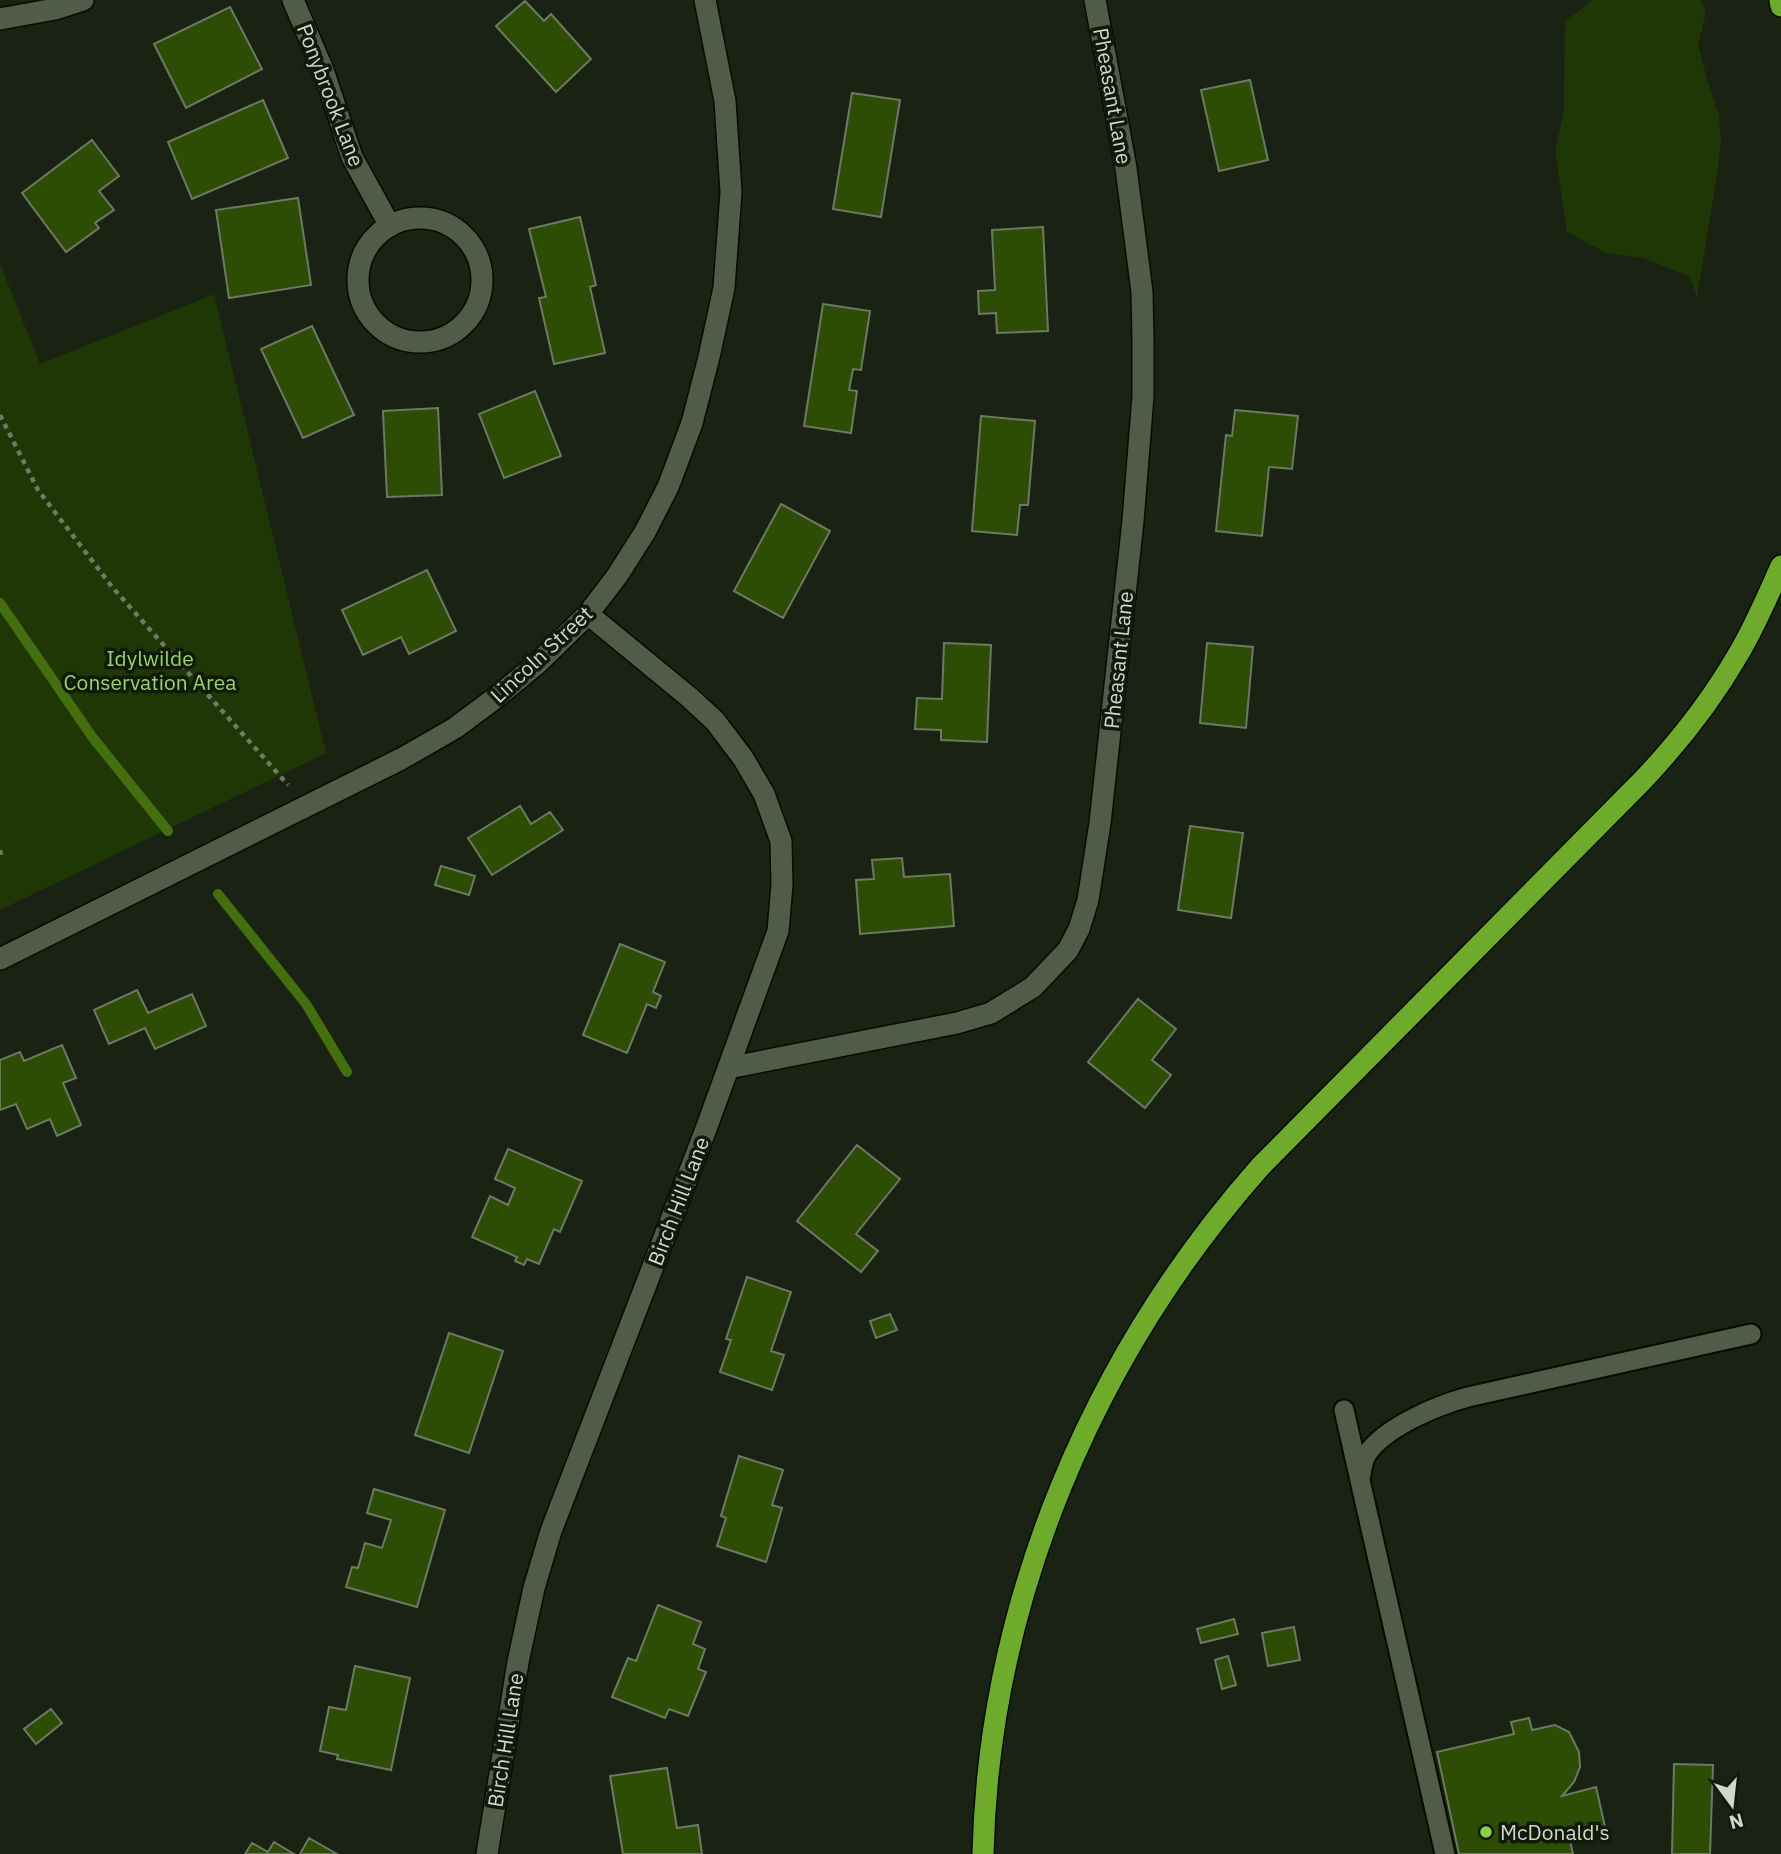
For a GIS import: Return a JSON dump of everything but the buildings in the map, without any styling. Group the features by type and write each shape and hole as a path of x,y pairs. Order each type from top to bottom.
{"highway":[{"path":"1780,0 1781,6"},
{"path":"983,1854 985,1800 997,1710 1012,1637 1037,1550 1096,1405 1156,1302 1220,1214 1260,1167 1666,755 1705,706 1740,653 1781,566"}],"street":[{"path":"0,19 55,9 83,0"},
{"name":"Ponybrook Lane","path":"293,0 323,70 352,157 390,226"},
{"name":"Lincoln Street","path":"0,959 401,759 455,728 538,663 588,614 617,576 645,532 668,487 692,423 724,288 731,192 724,101 705,0"},
{"name":"Pheasant Lane","path":"728,1068 957,1023 991,1013 1033,987 1068,950 1079,929 1088,900 1100,823 1133,521 1143,396 1142,292 1137,245 1126,168 1095,0"},
{"path":"424,218 442,222 458,230 479,259 481,294 475,310 464,325 449,335 433,341 415,343 398,339 382,330 361,302 357,285 365,250 376,236 390,226 407,219 424,218"},
{"name":"Birch Hill Lane","path":"487,1854 518,1662 534,1588 551,1531 778,931 782,885 781,841 764,794 743,758 715,721 588,614"}],"lane":[{"path":"1362,1485 1363,1461 1371,1449 1393,1431 1438,1406 1479,1394 1751,1334"},
{"path":"1344,1410 1445,1854"}],"path":[{"path":"0,415 38,490 113,588 306,806"}],"green space":[{"path":"1592,0 1701,0 1706,13 1698,45 1719,116 1721,143 1697,297 1690,277 1644,258 1606,253 1567,232 1555,150 1564,113 1565,22"},
{"name":"Idylwilde Conservation Area","path":"0,264 40,364 214,294 326,753 0,910"}],"waterway":[{"path":"0,603 93,738 168,831"},
{"path":"218,894 306,1004 347,1072"}],"place":[{"name":"McDonald's","path":"1486,1832"}]}
